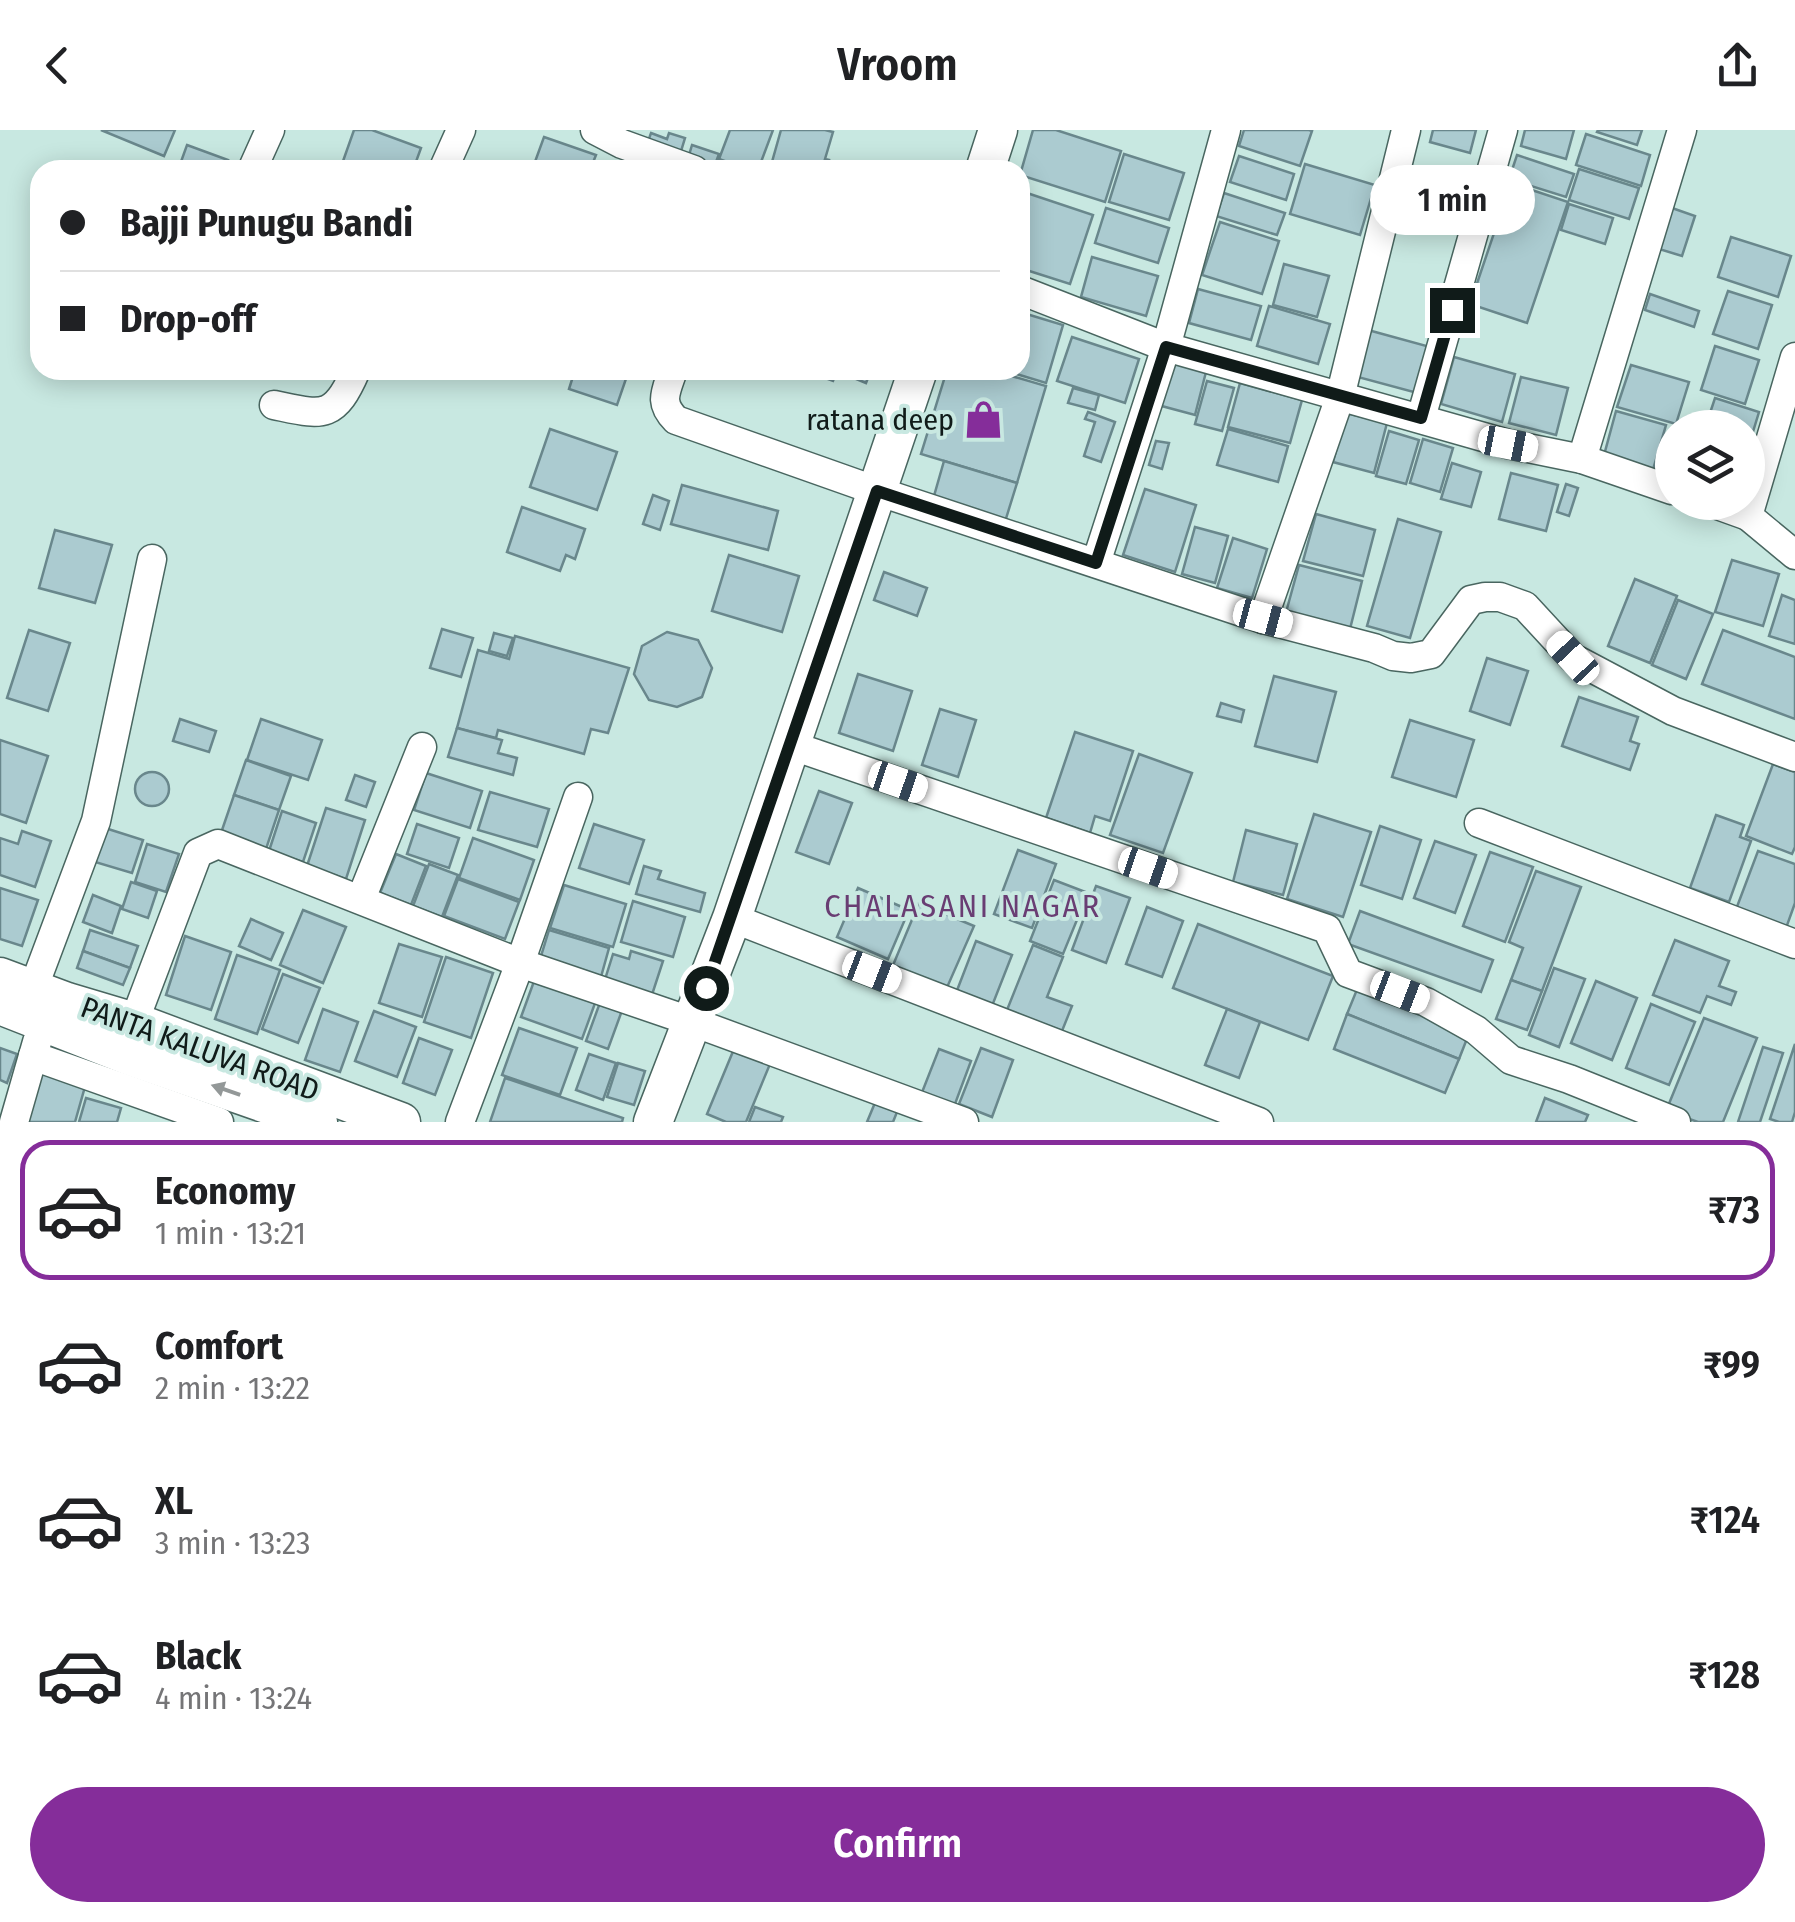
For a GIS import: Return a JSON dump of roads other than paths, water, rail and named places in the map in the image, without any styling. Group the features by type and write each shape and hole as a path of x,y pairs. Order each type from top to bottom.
{"main road":[{"path":"988,160 998,130"},
{"path":"653,1122 732,918 915,380"},
{"name":"PANTA KALUVA ROAD","path":"22,1010 134,1022 401,1122"},
{"name":"PANTA KALUVA ROAD","path":"22,1010 130,1056 318,1122"}],"street":[{"path":"256,160 270,130"},
{"path":"447,160 460,130"},
{"path":"595,130 624,137 673,160"},
{"path":"1096,563 1166,347 1226,130"},
{"path":"1263,618 1340,396 1406,130"},
{"path":"1421,418 1503,130"},
{"path":"1582,459 1682,130"},
{"path":"1030,294 1166,347 1508,444 1582,459 1655,484"},
{"path":"1765,458 1795,357"},
{"path":"274,405 315,413 332,408 348,391 352,380"},
{"path":"670,380 664,398 666,410 676,420 877,491 1263,618 1393,656 1431,654 1471,600 1500,598 1525,606 1573,658 1673,712 1795,757"},
{"path":"1753,520 1795,555"},
{"path":"14,1122 22,1010 96,821 152,559"},
{"path":"790,745 1327,929 1348,973 1426,1002 1476,1030 1511,1060 1676,1122"},
{"path":"361,899 422,747"},
{"path":"460,1122 578,797"},
{"path":"1479,823 1795,944"},
{"path":"134,1022 198,853 218,844 520,962 964,1122"},
{"path":"732,918 1259,1122"},
{"path":"22,1010 219,1122"}],"place":[{"name":"ratana deep","path":"984,420"}],"district":[{"name":"CHALASANI NAGAR","path":"963,906"}]}
